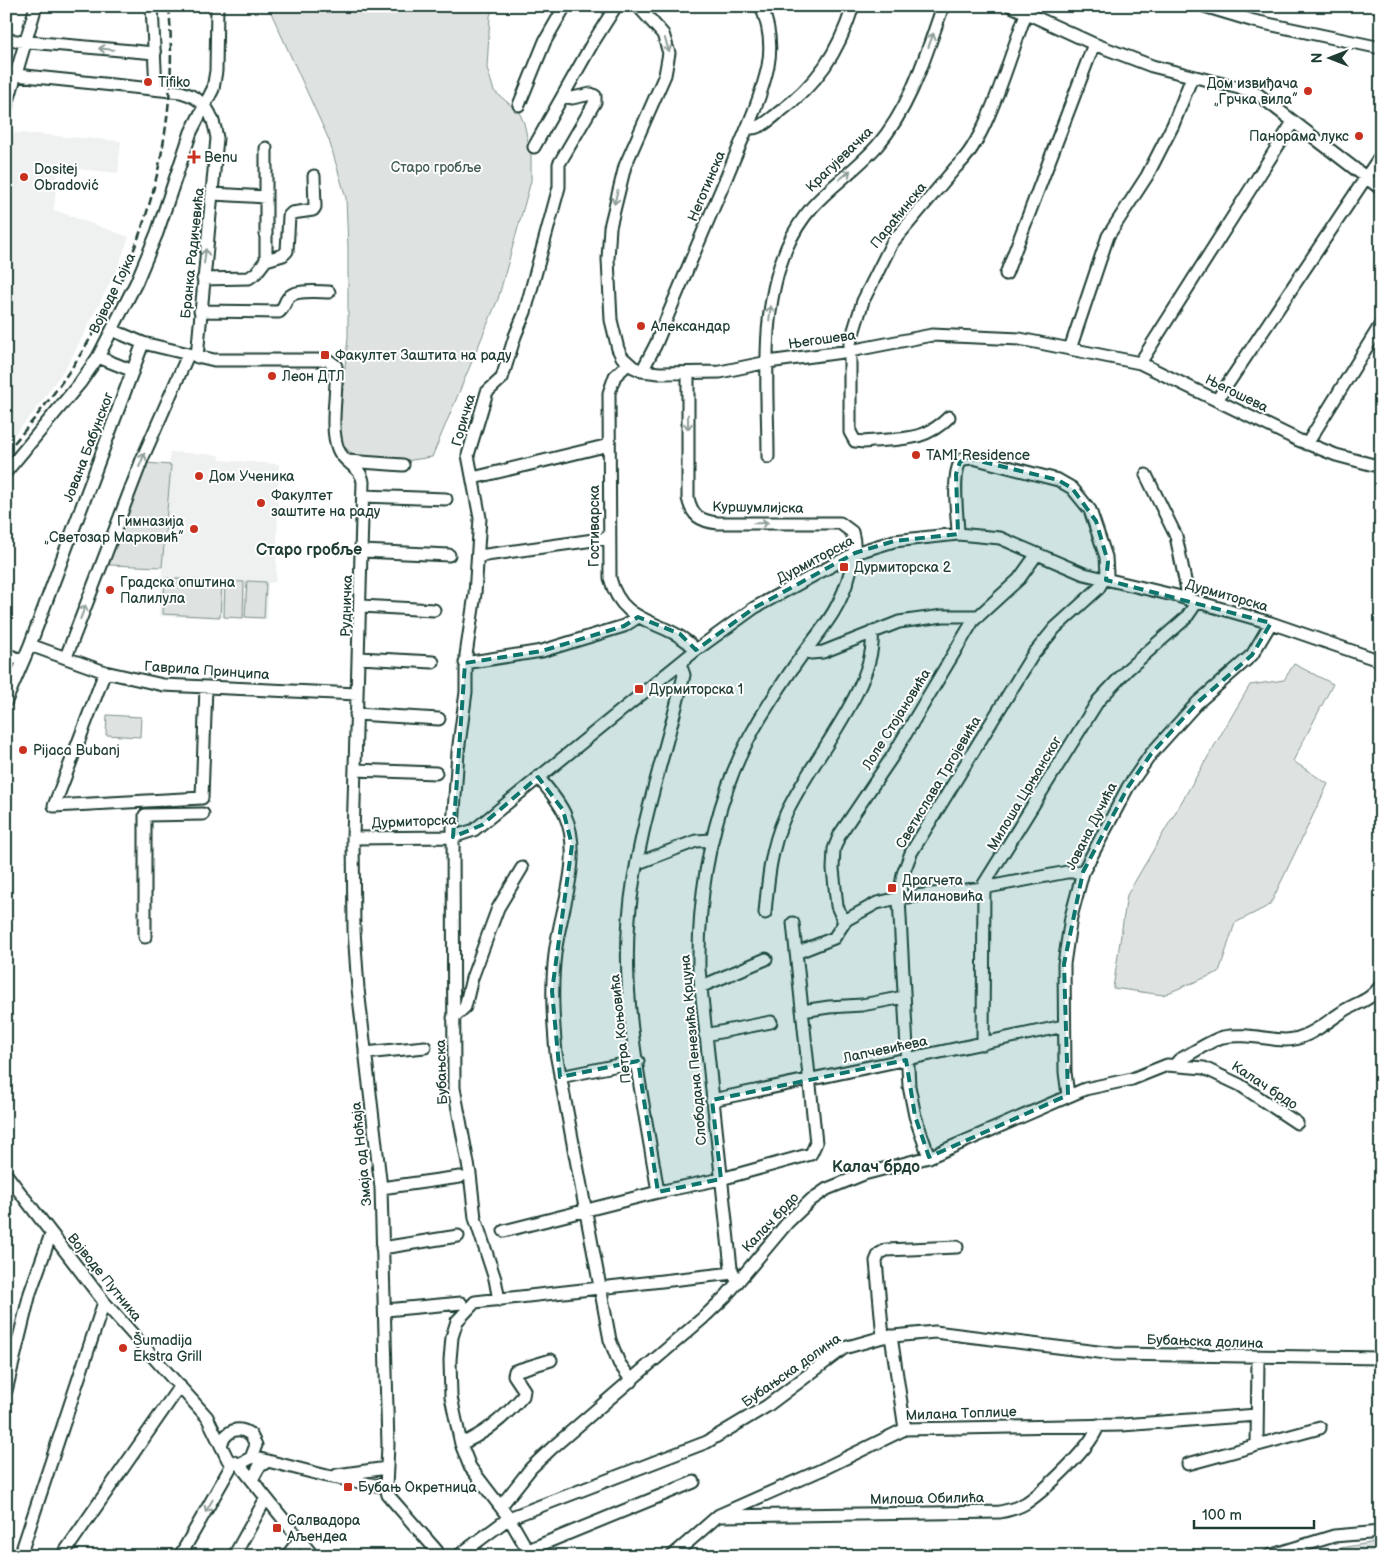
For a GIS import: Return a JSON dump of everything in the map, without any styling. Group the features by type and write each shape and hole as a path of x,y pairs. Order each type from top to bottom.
{"street":[{"path":"6,108 11,74 25,42 36,6"},
{"path":"152,6 156,89"},
{"path":"11,74 190,94 205,104 212,89 216,71 217,6"},
{"path":"519,105 545,41 565,6"},
{"path":"534,147 616,6"},
{"path":"628,364 618,349 611,320 608,266 610,227 625,166 666,75 669,53 662,34 638,6"},
{"name":"Неготинска","path":"642,371 656,344 747,128 768,65 769,29 761,6"},
{"path":"747,128 754,129 766,122 811,86 838,46 854,6"},
{"name":"Крагујевачка","path":"768,457 768,362 772,296 777,274 788,245 810,207 876,146 896,120 916,80 943,6"},
{"path":"1011,6 1028,10 1094,44 1152,66 1255,92 1381,189"},
{"path":"1204,6 1263,23 1381,48"},
{"name":"Параћинска","path":"949,417 938,428 923,436 864,442 855,441 850,432 850,351 857,316 884,256 956,167 967,158 992,104 1028,10"},
{"path":"6,40 155,53"},
{"path":"1006,274 1094,44"},
{"path":"1070,349 1108,236 1147,176 1173,125 1192,77"},
{"name":"Горичка","path":"453,837 458,746 466,692 465,663 479,556 480,509 468,453 487,392 502,378 515,336 525,312 559,187 558,168 595,102 593,94 572,98 563,96"},
{"name":"Бранка Радичевића","path":"66,657 143,457 193,356 213,194 216,138 212,114 205,104"},
{"name":"Војводе Гојка","path":"6,472 66,402 98,357 157,233 191,132 205,104"},
{"path":"1140,363 1293,122"},
{"path":"266,148 266,260"},
{"path":"1217,400 1381,154"},
{"path":"203,279 249,278 256,273 266,260 283,255 287,251 288,218 291,213 314,209 314,176"},
{"path":"213,194 266,196"},
{"path":"200,311 279,312 284,307 287,298 293,294 329,292"},
{"path":"1307,444 1381,324"},
{"path":"112,330 143,343 193,356"},
{"name":"Његошева","path":"628,364 642,371 720,372 768,362 850,351 932,335 1020,339 1140,363 1307,444 1336,455 1381,467"},
{"name":"Јована Бабунског","path":"6,702 30,645 143,343"},
{"name":"Рудничка","path":"193,356 214,360 328,360 336,366 336,440 338,451 362,475 364,496 353,838"},
{"path":"98,357 133,371"},
{"name":"Гостиварска","path":"628,364 618,371 611,384 608,538 611,584 622,604 638,617 680,634 696,650"},
{"name":"Куршумлијска","path":"688,373 688,498 696,516 700,519 718,523 840,523 852,532 855,553"},
{"path":"473,478 609,445"},
{"path":"958,534 956,482 958,467 963,459 974,458 1058,480 1081,497 1093,515 1108,562 1105,579"},
{"path":"347,462 403,465"},
{"path":"1146,476 1176,536 1193,601"},
{"path":"364,496 446,498"},
{"name":"Дурмиторска","path":"353,838 453,837 466,834 482,825 696,650 754,608 855,553 902,539 958,534 1000,538 1076,571 1271,623 1381,661"},
{"path":"479,556 608,538"},
{"path":"362,551 449,555"},
{"name":"Слободана Пенезића Крцуна","path":"735,1277 721,1179 700,987 700,916 712,840 728,785 746,746 762,715 839,606 845,593 855,553"},
{"name":"Лоле Стојановића","path":"844,922 837,906 833,858 837,841 846,822 917,717 977,616 1019,579 1038,554"},
{"name":"Светислава Тргојевића","path":"929,1157 915,1116 906,1060 899,898 903,874 911,853 1032,656 1055,628 1098,589 1105,579"},
{"name":"Милоша Црњанског","path":"983,888 1098,701 1128,669 1186,618 1193,601"},
{"path":"361,606 434,610"},
{"path":"805,652 811,654 824,652 872,632 911,620 964,614 977,616"},
{"path":"465,663 542,651 624,626 638,617"},
{"name":"Јована Дучића","path":"1068,1096 1065,1072 1064,1026 1066,942 1083,872 1128,787 1151,754 1197,703 1252,655 1271,623"},
{"path":"765,913 769,871 778,833 798,788 843,720 868,664 872,632"},
{"name":"Гаврила Принципа","path":"30,645 105,672 163,685 357,694"},
{"path":"6,654 23,661"},
{"path":"359,658 434,662"},
{"name":"Петра Коњовића","path":"658,1192 630,998 628,948 631,903 638,863 658,769 684,675 680,664"},
{"path":"105,672 54,806 202,798 206,687"},
{"path":"356,714 439,719"},
{"path":"355,770 436,774"},
{"path":"538,778 563,810 572,845 570,870 555,953 552,991 553,1026 560,1077 612,1348 619,1363 632,1381"},
{"path":"145,937 145,815 203,814"},
{"name":"Бубањска","path":"453,837 455,1100 470,1174 475,1218 495,1279 499,1300"},
{"name":"Змаја од Ноћаја","path":"353,838 354,930 365,1053 381,1188 386,1310 386,1488"},
{"path":"638,863 696,841 712,840"},
{"path":"453,1018 465,1007 472,978 498,908 522,868"},
{"path":"796,953 834,938 841,931 844,922 870,906 899,898 983,888 1067,872 1083,872"},
{"path":"982,1044 983,888"},
{"path":"504,1231 658,1192 721,1179 807,1156 814,1150 816,1143 793,923"},
{"path":"700,987 766,959"},
{"path":"1175,1065 1179,1060 1222,1038 1253,1036 1284,1040 1310,1032 1348,1008 1368,999 1381,986"},
{"path":"802,1011 862,1005 904,997"},
{"path":"705,1035 771,1022"},
{"name":"Лапчевићева","path":"712,1100 1064,1026"},
{"path":"365,1053 425,1047"},
{"path":"560,1077 638,1061"},
{"name":"Калач брдо","path":"501,1506 531,1468 552,1448 632,1381 715,1307 735,1277 788,1222 819,1194 858,1176 929,1157 1085,1089 1132,1080 1162,1066 1175,1065 1215,1071 1265,1100 1297,1123"},
{"name":"Војводе Путника","path":"6,1174 11,1191 51,1234 104,1302 207,1417 221,1445 224,1456 243,1461 266,1498 313,1556"},
{"path":"381,1188 460,1177"},
{"path":"6,1390 30,1293 51,1234"},
{"path":"382,1248 458,1236"},
{"path":"905,1429 886,1336 876,1261 879,1254 886,1250 957,1247"},
{"path":"694,1482 530,1553 510,1518 470,1467 461,1444 451,1398 450,1360 452,1337 458,1321 475,1302 735,1277"},
{"path":"20,1556 104,1302"},
{"path":"386,1310 461,1303"},
{"name":"Бубањска долина","path":"458,1556 510,1518 707,1442 767,1406 844,1348 886,1336 935,1332 1114,1354 1258,1358 1381,1358"},
{"path":"1257,1444 1258,1358"},
{"path":"461,1444 473,1439 492,1425 522,1396 524,1390 514,1375 515,1371 551,1360"},
{"path":"62,1556 180,1386"},
{"name":"Милана Топлице","path":"672,1556 719,1515 821,1470 905,1429 1141,1424 1257,1416"},
{"name":"Војводе Путника","path":"207,1417 232,1431 247,1432 256,1445"},
{"name":"Милоша Обилића","path":"719,1515 742,1517 1000,1512 1011,1510 1025,1503 1063,1470 1092,1441 1098,1425"},
{"path":"1188,1464 1320,1428"},
{"path":"221,1445 226,1434 232,1431"},
{"path":"180,1556 243,1461 256,1445 271,1461"},
{"path":"243,1461 271,1461 327,1476 386,1488 392,1502 437,1551"},
{"path":"255,1480 259,1467 271,1461"},
{"path":"327,1476 387,1468"},
{"path":"234,1556 266,1498"},
{"path":"1270,1556 1334,1536 1381,1532"},
{"path":"287,1556 299,1540"}],"highlighted area":[{"path":"967,458 1058,480 1072,488 1096,521 1108,562 1106,580 1271,623 1252,655 1197,703 1151,754 1128,787 1083,872 1064,964 1068,1095 929,1157 915,1116 906,1060 712,1100 721,1179 658,1192 638,1061 560,1077 552,991 572,845 563,810 538,777 482,825 453,837 465,663 542,651 624,626 638,617 680,634 696,650 754,608 855,553 894,541 958,534 956,474 960,462"}],"shaded area":[{"path":"7,132 121,141 118,173 58,167 54,210 129,237 118,267 70,361 34,412 6,444 6,244 11,197 6,196"},
{"path":"170,452 219,455 220,460 279,464 276,582 268,583 267,619 159,616"}],"green space":[{"name":"Старо гробље","path":"268,6 494,6 490,16 487,68 494,91 519,112 524,123 531,155 531,181 498,299 432,457 399,462 354,456 341,443 339,426 348,337 346,198 329,140"},
{"path":"146,463 171,465 162,567 110,565 107,560"},
{"path":"165,578 222,582 220,617 163,614"},
{"path":"225,581 244,582 243,618 224,617"},
{"path":"247,581 266,582 264,618 245,617"},
{"path":"1294,664 1333,684 1293,761 1328,784 1270,905 1235,923 1219,972 1163,995 1113,988 1127,895 1250,685 1284,680"},
{"path":"107,715 141,717 140,737 106,735"},
{"path":"1381,1541 1381,1556 1343,1556 1341,1548"}],"railway":[{"path":"6,452 46,404 81,353 111,301 135,246 153,189 165,131 171,69 169,6"}],"place":[{"name":"Tifiko","path":"148,82"},
{"name":"Дом извиђача „Грчка вила”","path":"1308,91"},
{"name":"Панорама лукс","path":"1359,136"},
{"name":"Benu","path":"194,157"},
{"name":"Dositej Obradović","path":"24,177"},
{"name":"Александар","path":"641,326"},
{"name":"Факултет Заштита на раду","path":"325,355"},
{"name":"Леон ДТЛ","path":"272,376"},
{"name":"TAMI Residence","path":"916,455"},
{"name":"Дом Ученика","path":"199,476"},
{"name":"Факултет заштите на раду","path":"261,503"},
{"name":"Гимназија „Светозар Марковић”","path":"194,529"},
{"name":"Дурмиторска 2","path":"844,567"},
{"name":"Градска општина Палилула","path":"110,590"},
{"name":"Дурмиторска 1","path":"639,689"},
{"name":"Pijaca Bubanj","path":"23,750"},
{"name":"Драгчета Милановића","path":"892,888"},
{"name":"Šumadija Ekstra Grill","path":"123,1348"},
{"name":"Бубањ Окретница","path":"348,1487"},
{"name":"Салвадора Аљендеа","path":"277,1528"}],"district":[{"name":"Старо гробље","path":"309,549"},
{"name":"Калач брдо","path":"876,1166"}]}
